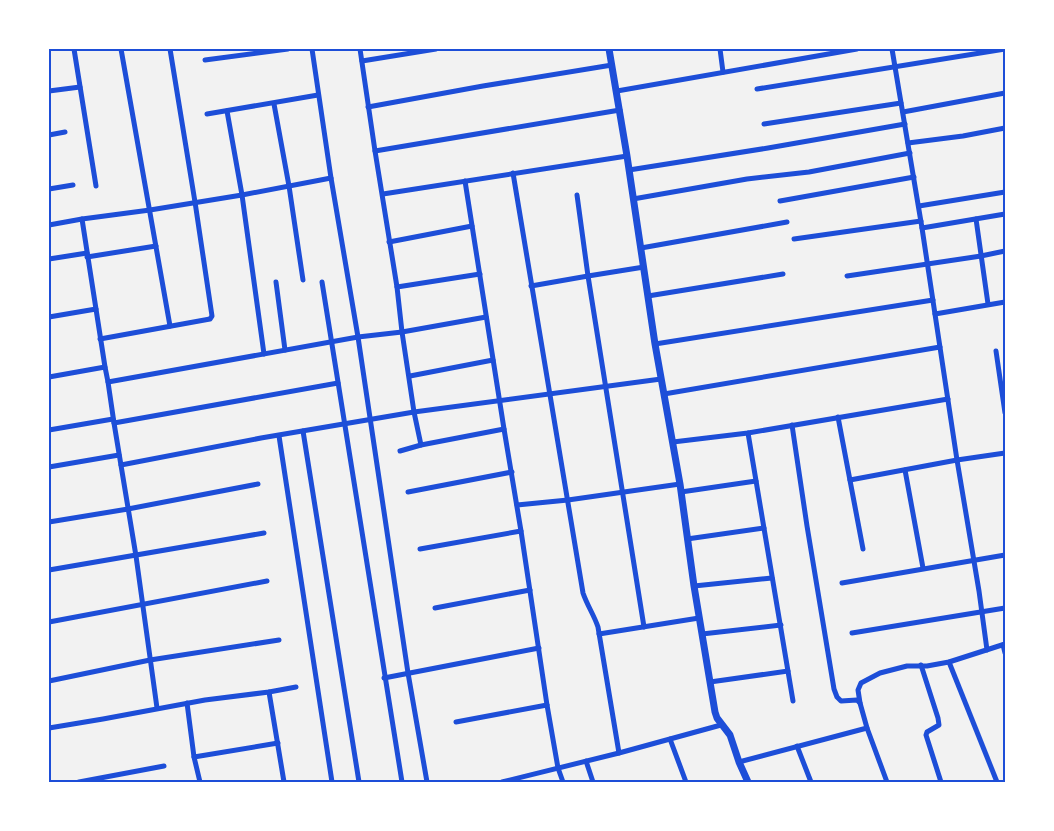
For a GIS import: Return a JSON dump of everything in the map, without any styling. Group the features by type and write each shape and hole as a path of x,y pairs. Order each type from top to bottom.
{"street":[{"path":"74,49 96,186"},
{"path":"121,49 170,326"},
{"path":"100,339 210,319 213,315 170,49"},
{"path":"205,60 288,49"},
{"path":"312,49 331,178 358,337 408,673 427,782"},
{"path":"360,49 397,287 414,412 421,444"},
{"path":"362,61 436,49"},
{"path":"609,49 715,712 721,725 730,735 748,782"},
{"path":"720,49 723,72"},
{"path":"616,91 857,49"},
{"path":"892,49 919,206 987,650"},
{"path":"757,89 1005,49"},
{"path":"368,107 612,65"},
{"path":"49,91 80,87"},
{"path":"903,112 1005,93"},
{"path":"208,114 318,95"},
{"path":"764,124 902,103"},
{"path":"274,104 303,280"},
{"path":"375,151 620,110"},
{"path":"227,111 242,195 264,354"},
{"path":"629,170 905,124"},
{"path":"908,142 963,136 1005,128"},
{"path":"49,135 65,132"},
{"path":"634,199 747,179 809,172 910,153"},
{"path":"383,194 627,156"},
{"path":"513,173 583,593 595,619 599,634 619,753"},
{"path":"780,201 914,177"},
{"path":"49,224 242,195 331,178"},
{"path":"465,181 558,768 563,782"},
{"path":"49,189 73,185"},
{"path":"919,206 1005,192"},
{"path":"577,195 588,276 644,627"},
{"path":"922,228 1005,214"},
{"path":"82,219 136,556 157,708"},
{"path":"976,219 988,304"},
{"path":"794,239 921,221"},
{"path":"641,248 787,222"},
{"path":"390,242 472,226"},
{"path":"49,259 156,246"},
{"path":"847,276 1005,251"},
{"path":"531,286 644,268"},
{"path":"397,287 480,274"},
{"path":"648,296 783,274"},
{"path":"276,282 285,350"},
{"path":"322,282 402,782"},
{"path":"655,344 933,300"},
{"path":"935,314 1005,302"},
{"path":"49,317 96,309"},
{"path":"108,382 486,316"},
{"path":"664,394 940,346"},
{"path":"996,351 1005,413"},
{"path":"410,376 493,360"},
{"path":"49,377 105,367"},
{"path":"121,465 370,419 661,379"},
{"path":"49,430 114,421 338,383"},
{"path":"673,442 748,433 948,399"},
{"path":"838,417 863,550"},
{"path":"792,425 834,690 841,701 857,700 860,703"},
{"path":"400,451 421,444 504,429"},
{"path":"303,431 359,782"},
{"path":"748,433 793,701"},
{"path":"279,436 332,782"},
{"path":"850,480 1005,453"},
{"path":"49,467 119,455"},
{"path":"905,470 923,568"},
{"path":"408,492 512,472"},
{"path":"681,492 756,481"},
{"path":"49,522 258,484"},
{"path":"517,505 568,500 680,484"},
{"path":"687,539 764,528"},
{"path":"420,549 521,531"},
{"path":"49,570 264,533"},
{"path":"842,582 1005,555"},
{"path":"694,586 772,578"},
{"path":"49,622 143,606 268,581"},
{"path":"435,608 530,590"},
{"path":"852,633 1005,608"},
{"path":"599,634 699,618"},
{"path":"702,634 781,624"},
{"path":"49,681 150,660 279,640"},
{"path":"887,782 860,703 858,690 861,683 880,673 897,668 949,662 1004,645 1005,653"},
{"path":"384,678 539,648"},
{"path":"949,662 997,782"},
{"path":"921,666 938,718 938,724 926,732 926,736 941,782"},
{"path":"710,682 788,671"},
{"path":"49,728 205,700 296,687"},
{"path":"269,692 284,782"},
{"path":"187,703 194,757 200,782"},
{"path":"456,722 548,705"},
{"path":"502,782 721,725"},
{"path":"740,762 867,728"},
{"path":"670,739 686,782"},
{"path":"194,757 278,743"},
{"path":"797,746 810,782"},
{"path":"586,761 593,782"},
{"path":"79,782 164,766"}]}
